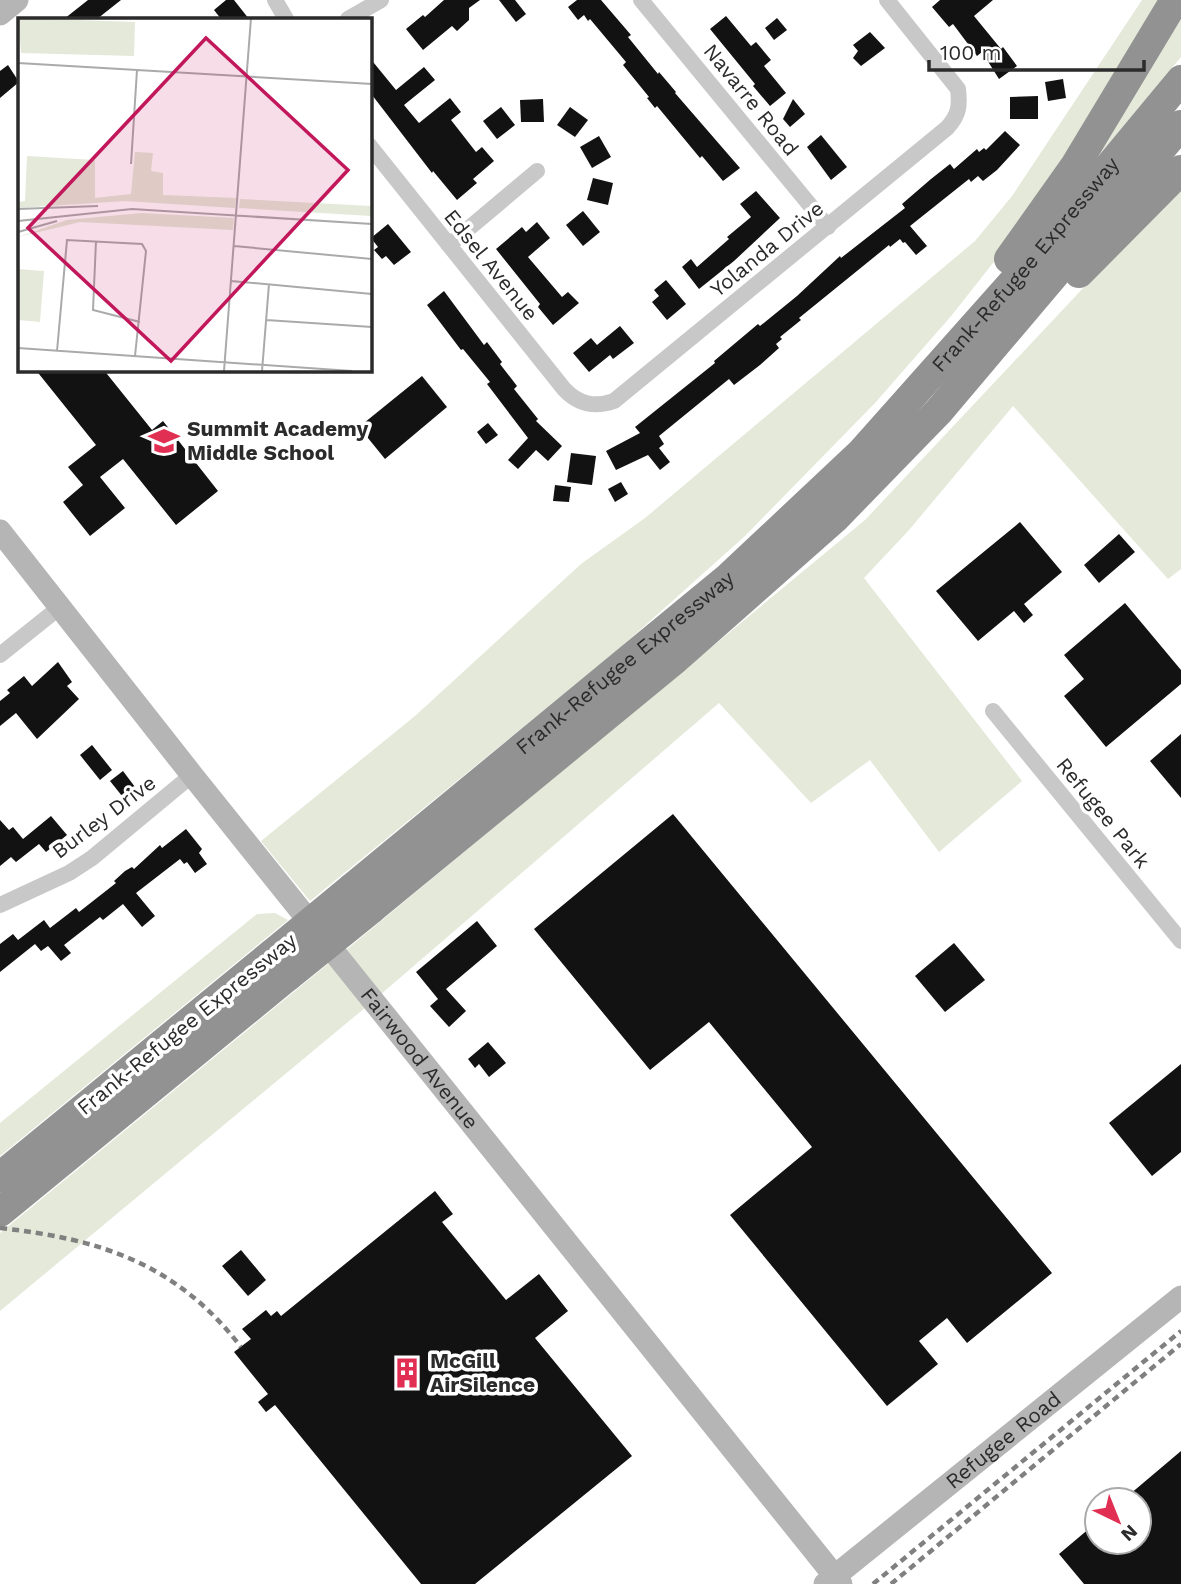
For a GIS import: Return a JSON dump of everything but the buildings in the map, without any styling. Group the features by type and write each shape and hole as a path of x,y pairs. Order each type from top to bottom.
{"highway":[{"path":"918,391 1075,166 1175,0"},
{"name":"Frank-Refugee Expressway","path":"362,898 729,577 861,453 1015,280 1181,80"},
{"name":"Frank-Refugee Expressway","path":"0,1177 280,965 362,898 739,605 835,518 939,411 1181,125"},
{"path":"939,411 1181,170"},
{"name":"Frank-Refugee Expressway","path":"0,1212 280,965"}],"street":[{"path":"0,13 17,0"},
{"path":"275,0 285,18"},
{"path":"350,18 381,0"},
{"name":"Navarre Road","path":"642,0 828,227"},
{"name":"Yolanda Drive","path":"587,404 601,406 614,401 828,227 956,118 960,106 958,89 887,0"},
{"name":"Edsel Avenue","path":"371,148 573,399 587,404"},
{"path":"449,246 537,171"},
{"name":"Fairwood Avenue","path":"0,531 834,1581"},
{"path":"0,655 60,607"},
{"name":"Refugee Park","path":"993,711 1181,941"},
{"name":"Burley Drive","path":"0,905 69,873 92,858 192,775"},
{"name":"Refugee Road","path":"834,1581 1181,1297"}],"green space":[{"path":"1142,0 1163,0 1045,197 952,315 875,403 745,536 621,647 310,901 261,841 415,716 581,564 645,518 975,241 1012,196"},
{"path":"1181,8 1181,57 1093,162"},
{"path":"1181,184 1181,569 1168,579 1013,406 909,530 864,578 1022,781 939,852 870,760 811,803 719,703 380,995 346,950 865,520"},
{"path":"275,913 288,920 0,1156 0,1123 257,914"},
{"path":"329,963 366,1007 0,1311 0,1233"}],"railway":[{"path":"0,1228 71,1240 134,1260 191,1295 241,1347"},
{"path":"873,1584 1181,1331"},
{"path":"891,1584 1181,1344"}],"place":[{"name":"Summit Academy Middle School","path":"164,441"},
{"name":"McGill AirSilence","path":"407,1373"}]}
